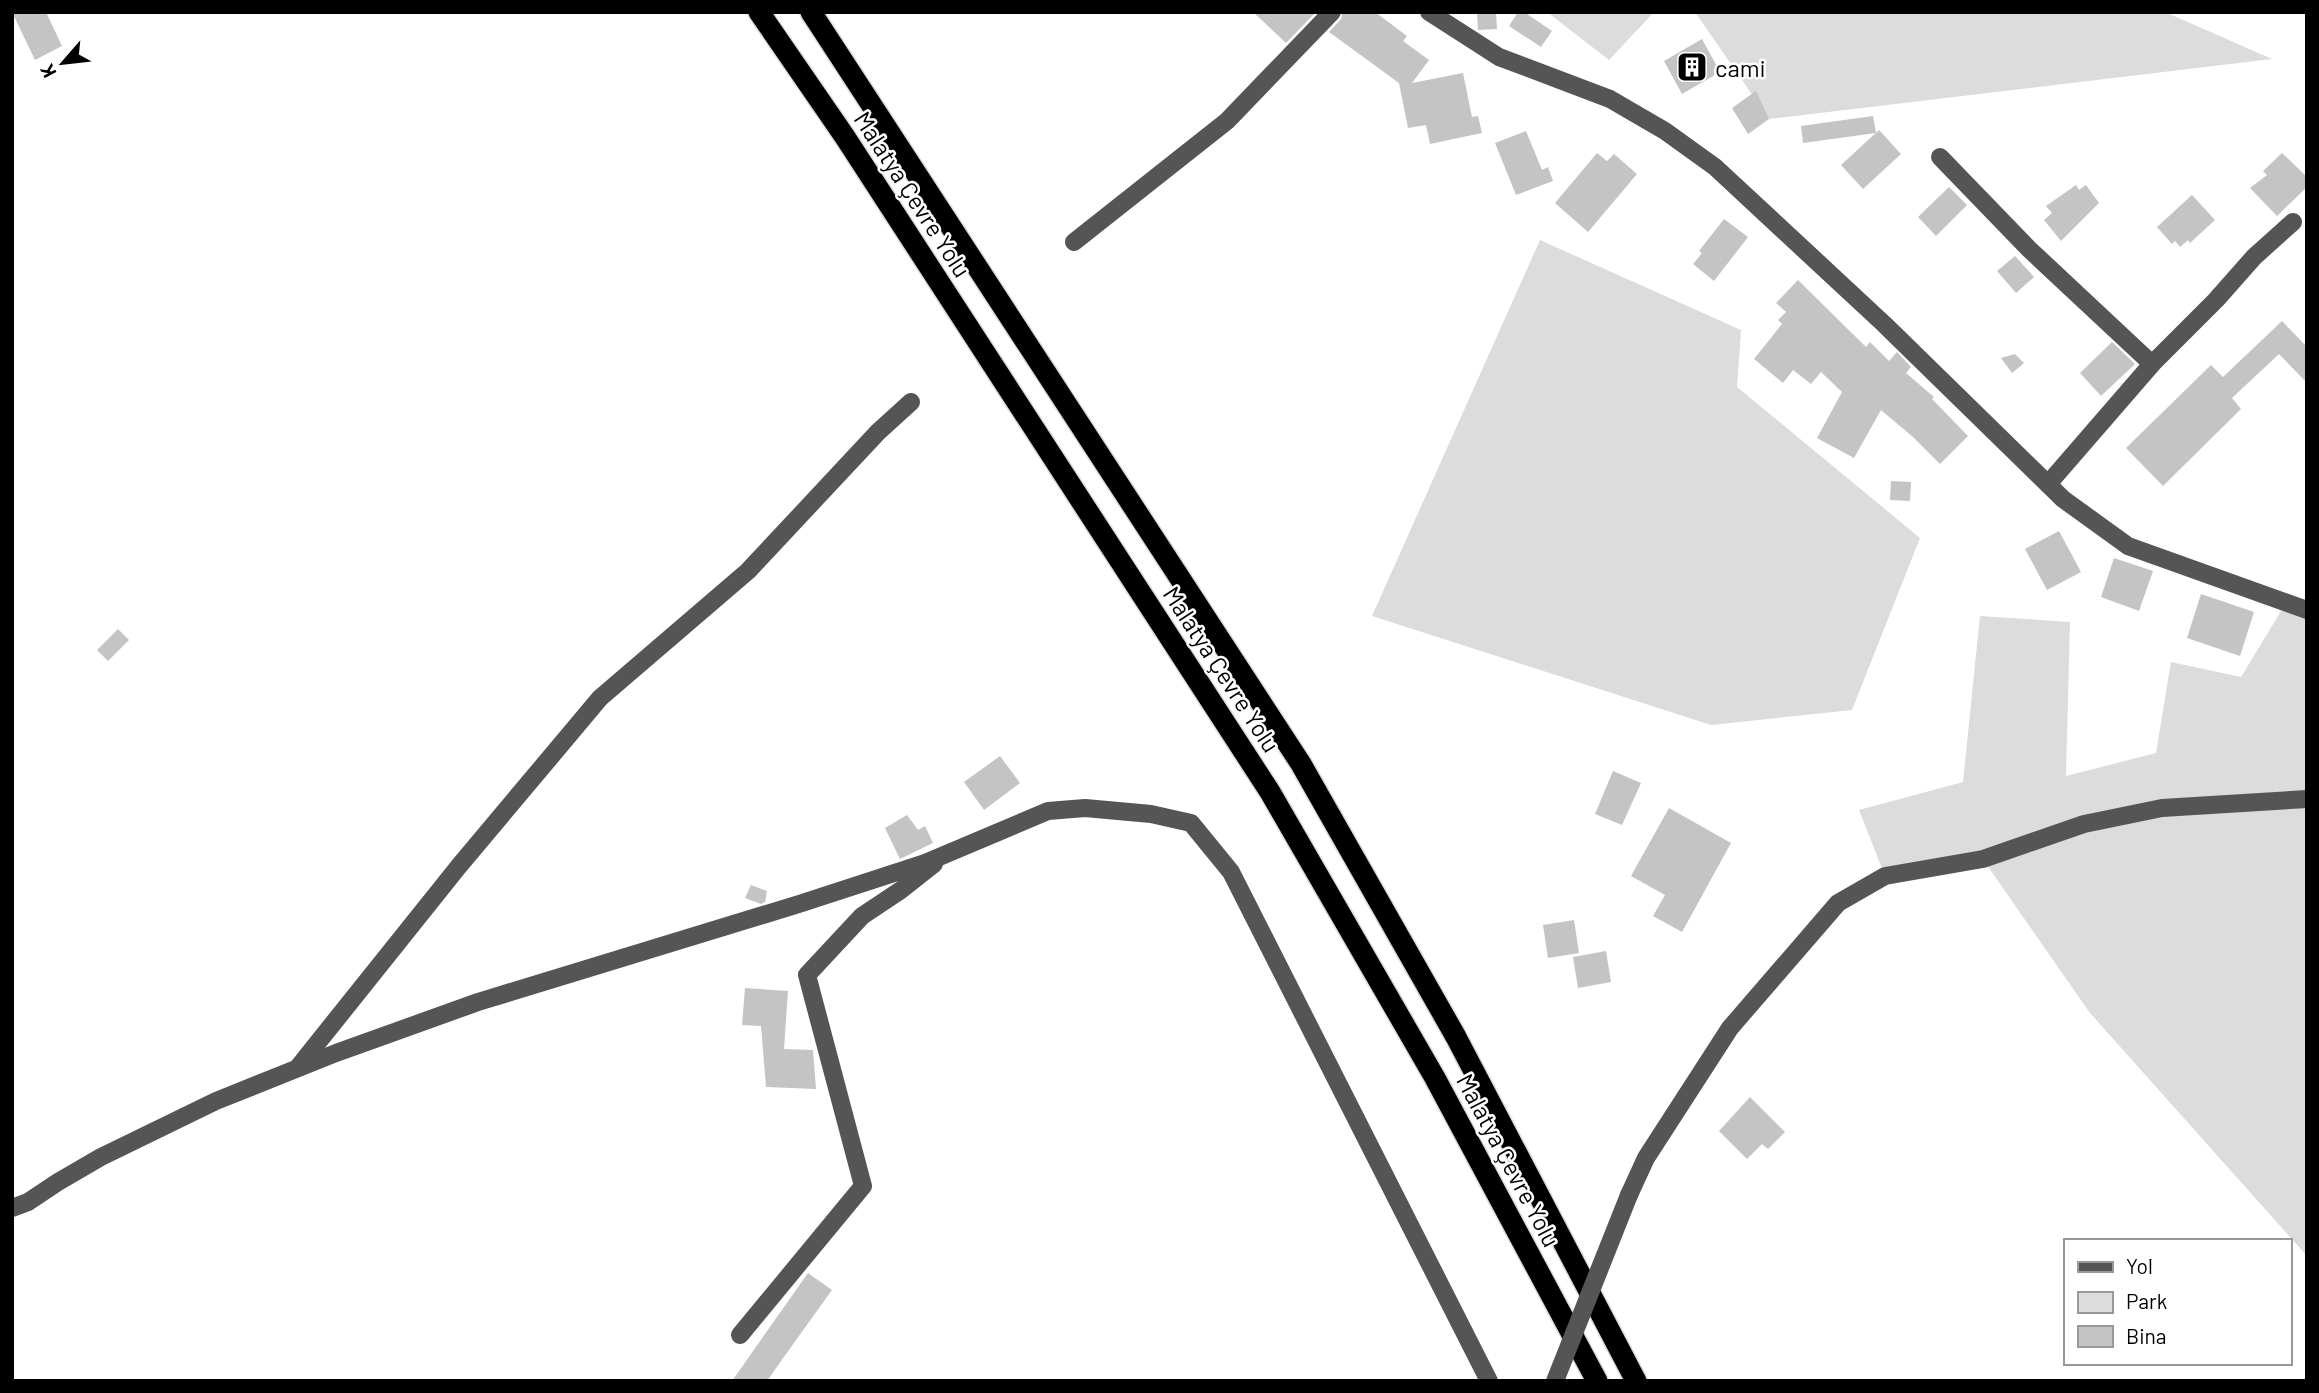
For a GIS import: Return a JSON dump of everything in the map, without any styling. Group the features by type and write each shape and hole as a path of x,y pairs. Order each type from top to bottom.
{"highway":[{"name":"Malatya Çevre Yolu","path":"759,12 845,137 1270,792 1435,1078 1597,1381"},
{"name":"Malatya Çevre Yolu","path":"811,12 1301,764 1457,1037 1636,1381"}],"street":[{"path":"1074,242 1227,121 1332,12"},
{"path":"1429,12 1499,57 1610,99 1665,131 1715,167 1884,324 2063,499 2128,546 2307,610"},
{"path":"1940,157 2029,249 2152,364"},
{"path":"2048,484 2152,364 2216,300 2254,257 2293,222"},
{"path":"297,1069 459,866 600,698 748,571 878,432 911,402"},
{"path":"1555,1381 1646,1158 1730,1028 1838,903 1885,876 1983,859 2084,824 2162,808 2307,799"},
{"path":"12,1208 28,1202 113,1152 216,1101 478,1002 799,904 948,854 1048,811 1085,807 1151,814 1191,823 1231,872 1489,1381"},
{"path":"740,1335 863,1186 807,975 862,916 948,854"}],"green space":[{"path":"1547,12 1654,12 1609,60"},
{"path":"1695,12 2165,12 2272,59 1769,119"},
{"path":"1540,240 1741,330 1737,387 1920,538 1852,710 1711,725 1372,616"},
{"path":"2286,603 2307,607 2307,1256 2090,1013 1982,858 1885,876 1859,810 1963,782 1980,616 2070,622 2066,776 2156,753 2171,662 2241,677"}],"building":[{"path":"12,12 46,12 62,46 35,60"},
{"path":"1253,12 1316,12 1286,43"},
{"path":"1343,12 1375,12 1407,36 1403,41 1429,60 1412,83 1463,73 1472,117 1478,116 1482,133 1430,144 1426,125 1408,128 1399,83 1329,32 1341,19"},
{"path":"1477,12 1496,12 1497,29 1478,30"},
{"path":"1518,12 1524,12 1552,31 1541,47 1509,26"},
{"name":"cami","path":"1702,39 1720,72 1682,94 1664,61"},
{"path":"1756,91 1769,119 1748,134 1732,108"},
{"path":"1873,116 1876,133 1803,143 1801,126"},
{"path":"1879,130 1901,154 1863,189 1841,165"},
{"path":"1526,131 1542,170 1548,167 1553,181 1516,195 1495,143"},
{"path":"1597,153 1607,161 1614,154 1637,174 1588,232 1555,203"},
{"path":"2282,153 2307,177 2307,187 2277,216 2250,188 2267,175 2263,171"},
{"path":"2076,185 2079,190 2086,185 2099,203 2061,241 2044,220 2052,213 2046,206"},
{"path":"1949,187 1967,205 1936,236 1918,217"},
{"path":"2192,195 2215,220 2190,243 2188,240 2180,247 2175,241 2172,244 2157,227"},
{"path":"1724,219 1748,237 1714,281 1693,264 1702,253 1699,251"},
{"path":"2015,256 2034,277 2016,293 1997,271"},
{"path":"1798,280 1866,347 1870,342 1889,361 1897,352 1911,367 1906,373 1934,397 1932,399 1968,436 1940,464 1881,410 1854,458 1817,438 1842,392 1821,372 1811,384 1793,370 1783,383 1754,359 1782,324 1778,320 1786,312 1776,303"},
{"path":"2282,321 2307,347 2307,383 2279,354 2232,398 2241,409 2163,486 2126,448 2211,365 2223,377"},
{"path":"2112,342 2135,364 2101,396 2080,373"},
{"path":"2015,354 2024,363 2012,373 2001,358"},
{"path":"1891,481 1911,482 1910,501 1890,500"},
{"path":"2059,531 2081,572 2047,590 2025,549"},
{"path":"2114,558 2153,571 2139,611 2101,597"},
{"path":"2201,594 2254,612 2240,656 2187,638"},
{"path":"118,629 129,640 108,661 97,650"},
{"path":"1000,756 1020,783 984,810 964,782"},
{"path":"1613,771 1641,783 1622,825 1595,814"},
{"path":"1669,808 1731,843 1682,932 1653,916 1665,895 1631,876"},
{"path":"907,815 918,830 925,826 933,843 900,859 885,828"},
{"path":"751,885 767,891 765,902 761,904 745,898"},
{"path":"1574,920 1579,953 1548,958 1543,925"},
{"path":"1606,951 1611,982 1578,988 1573,957"},
{"path":"745,988 788,991 784,1049 813,1050 816,1089 766,1087 761,1026 742,1025"},
{"path":"1750,1097 1785,1132 1768,1149 1762,1144 1747,1159 1719,1131"},
{"path":"808,1273 832,1290 767,1381 732,1381"}],"place":[{"name":"cami","path":"1692,67"}]}
